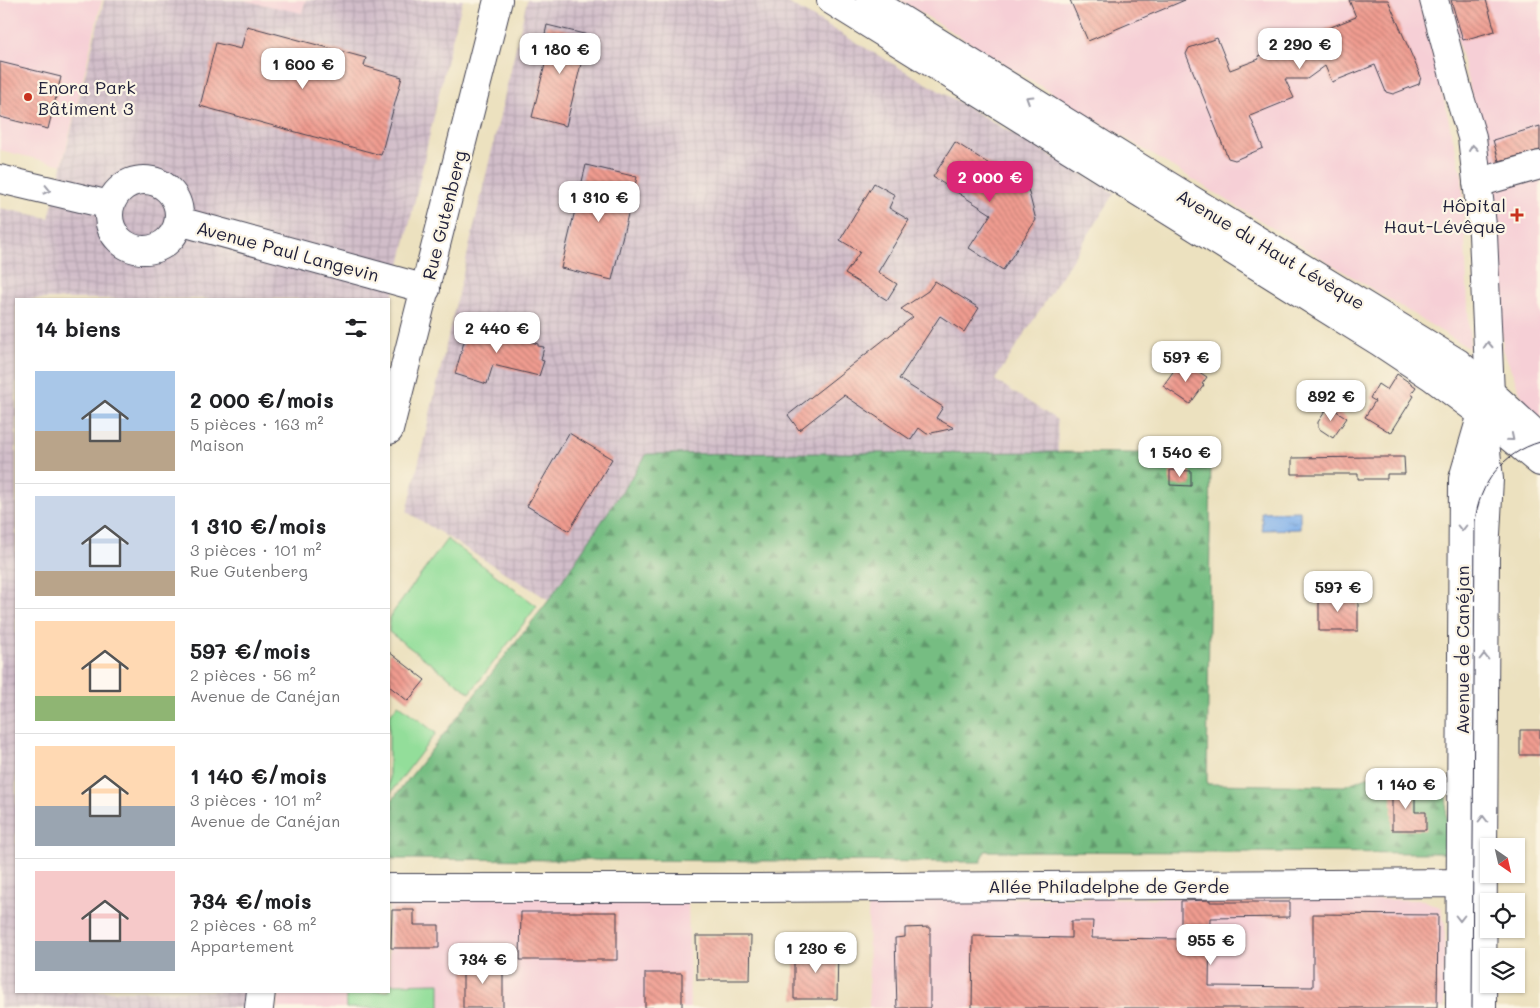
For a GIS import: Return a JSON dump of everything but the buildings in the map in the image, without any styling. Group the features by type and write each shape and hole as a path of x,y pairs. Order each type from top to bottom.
{"street":[{"name":"Rue Gutenberg","path":"390,426 498,0"},
{"name":"Avenue du Haut Lévèque","path":"831,0 1380,342 1431,376 1486,404 1540,438"},
{"name":"Avenue du Haut Lévèque","path":"850,0 945,58 990,74"},
{"name":"Avenue du Haut Lévèque","path":"870,0 1453,360 1486,404 1540,462"},
{"name":"Avenue de Canéjan","path":"1434,0 1472,137 1483,234 1488,479 1485,553 1482,1008"},
{"path":"1477,183 1540,165"},
{"path":"0,179 110,205"},
{"name":"Avenue Paul Langevin","path":"145,180 156,182 166,188 175,198 179,209 179,221 175,232 168,241 159,247 148,250 136,250 125,245 114,233 109,216 110,205 115,195 124,187 134,182 145,180"},
{"name":"Avenue Paul Langevin","path":"179,221 426,288"},
{"name":"Avenue de Canéjan","path":"1460,1008 1463,479 1486,404"},
{"name":"Allée Philadelphe de Gerde","path":"390,888 1460,884"},
{"path":"259,1008 261,993"}],"shaded area":[{"path":"0,0 102,0 62,165 0,150"},
{"path":"104,0 242,0 302,13 306,0 463,0 448,54 390,310 390,298 15,298 15,993 246,993 245,1008 0,1008 0,208 49,218"},
{"path":"242,0 306,0 302,14"},
{"path":"527,0 783,0 1115,193 995,380 1057,420 1058,452 647,454 549,600 407,512"},
{"path":"900,0 1420,0 1462,176 1470,349"},
{"name":"Hôpital Haut-Lévêque","path":"1447,0 1540,0 1540,418 1531,416 1525,405 1503,349 1494,251 1493,178"},
{"path":"390,897 688,897 690,1008 277,1008 279,993 390,993"},
{"path":"868,898 1325,898 1423,900 1440,907 1445,925 1444,1008 869,1008"}],"green space":[{"path":"1058,452 1211,454 1207,784 1344,786 1367,777 1447,778 1446,853 985,851 981,862 390,859 390,803 549,600 647,454"},
{"path":"447,539 537,606 470,693 390,633 390,617"},
{"path":"398,704 436,733 390,794 390,715"},
{"path":"440,983 440,1008 346,1008 346,993 390,993 390,984"}],"water":[{"path":"1300,511 1300,529 1262,530 1261,512"}],"tram line":[{"path":"1472,1008 1475,522 1477,508 1482,495 1487,483 1495,472 1514,454 1540,442"}],"place":[{"name":"Enora Park Bâtiment 3","path":"28,97"},
{"name":"Hôpital Haut-Lévêque","path":"1517,215"}]}
